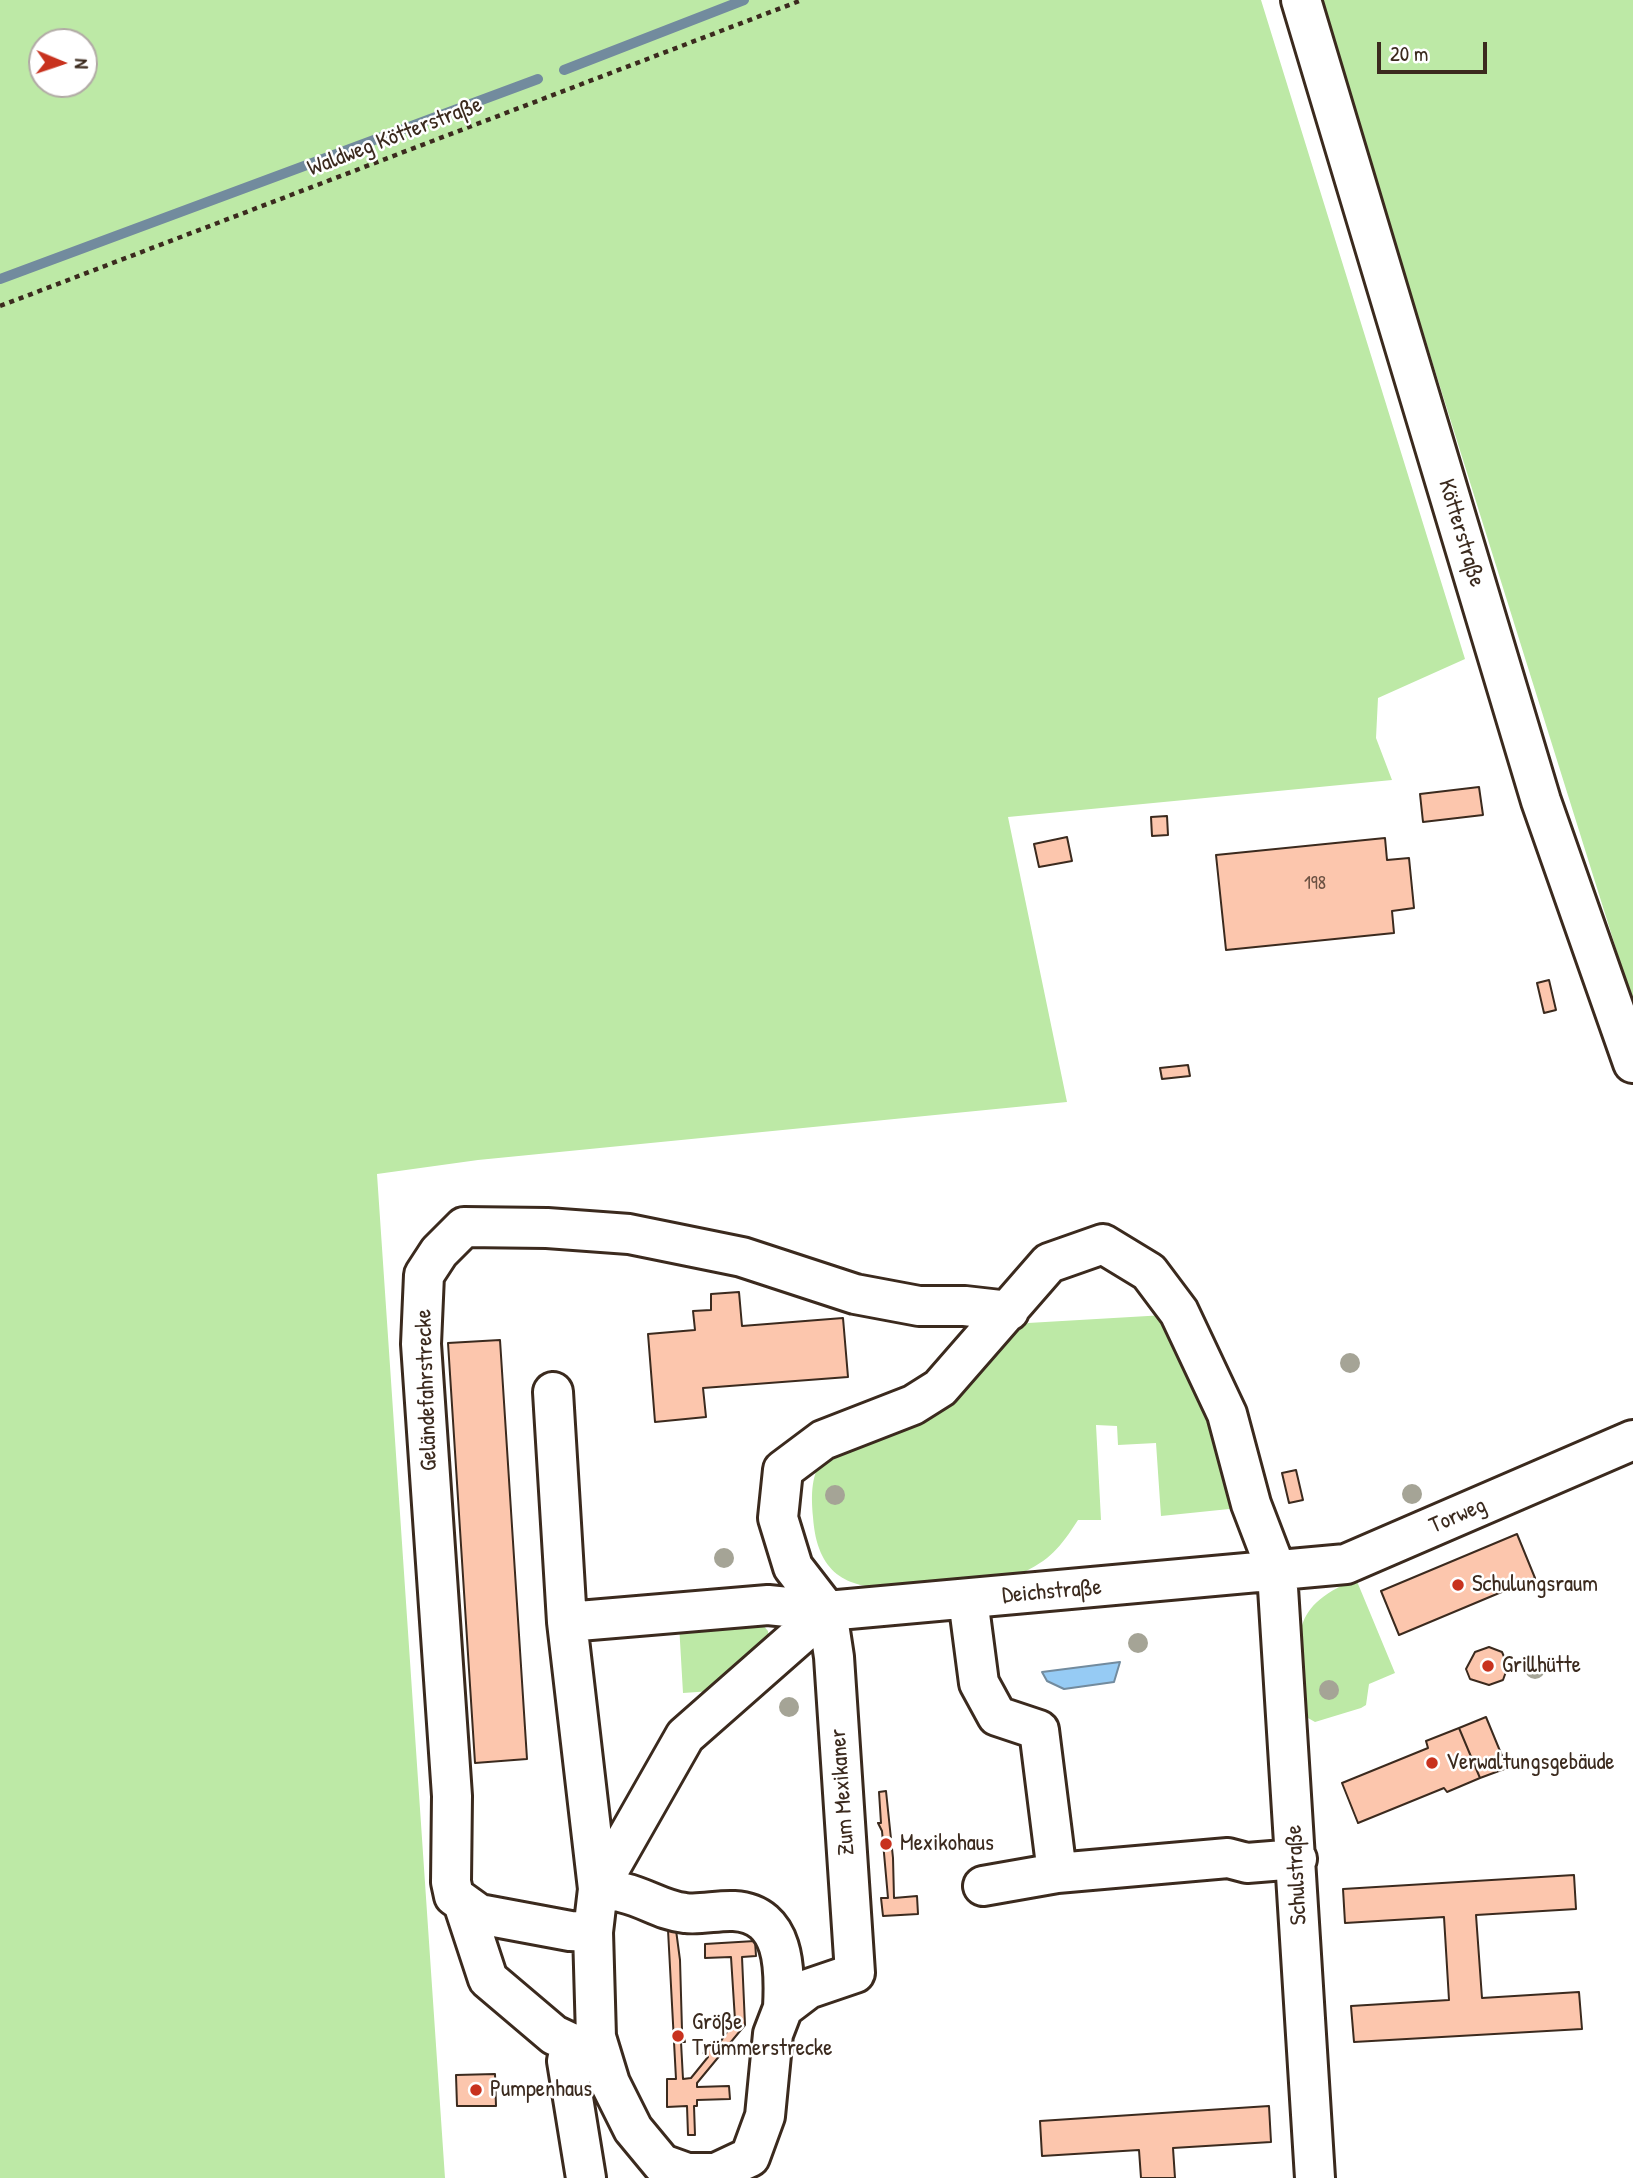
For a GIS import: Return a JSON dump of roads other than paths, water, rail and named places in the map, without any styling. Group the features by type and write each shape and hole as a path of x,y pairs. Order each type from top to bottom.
{"street":[{"name":"Kötterstraße","path":"1301,0 1541,801 1633,1063"},
{"name":"Geländefahrstrecke","path":"584,2040 554,2035 488,1979 464,1906 454,1896 451,1882 452,1796 421,1344 424,1275 439,1252 464,1227 547,1228 629,1234 742,1257 855,1294 919,1306 965,1306 1009,1311"},
{"name":"Schulstraße","path":"1009,1311 1049,1263 1103,1244 1149,1272 1179,1312 1227,1414 1251,1504 1277,1572 1305,1756 1297,1859 1315,2178"},
{"path":"598,1889 685,1736 827,1611 793,1567 789,1555 778,1518 783,1470 822,1440 914,1405 940,1388 1009,1311"},
{"path":"553,1392 567,1622 598,1889 584,2040 567,2061 586,2178"},
{"name":"Torweg","path":"1277,1572 1346,1564 1633,1440"},
{"name":"Deichstraße","path":"567,1622 768,1605 827,1611 1277,1572"},
{"path":"968,1599 979,1683 997,1716 1039,1730 1057,1873"},
{"name":"Zum Mexikaner","path":"783,2008 808,1989 855,1973 834,1657 827,1611"},
{"path":"983,1886 1057,1873 1228,1858 1247,1863 1297,1859"},
{"path":"584,2040 610,2083 633,2130 662,2164 702,2176 750,2157 765,2116 773,2034 783,2008 785,1961 775,1936 757,1918 736,1911 687,1914 658,1907 625,1893 598,1889"},
{"path":"464,1906 495,1918 570,1931 593,1932"}],"water":[{"path":"1120,1662 1114,1682 1064,1689 1047,1681 1042,1672"}],"waterway":[{"path":"564,70 744,0"},
{"path":"0,279 538,79"}],"place":[{"name":"Schulungsraum","path":"1458,1585"},
{"name":"Grillhütte","path":"1488,1666"},
{"name":"Verwaltungsgebäude","path":"1432,1763"},
{"name":"Mexikohaus","path":"886,1844"},
{"name":"Größe Trümmerstrecke","path":"678,2036"},
{"name":"Pumpenhaus","path":"476,2090"}]}
